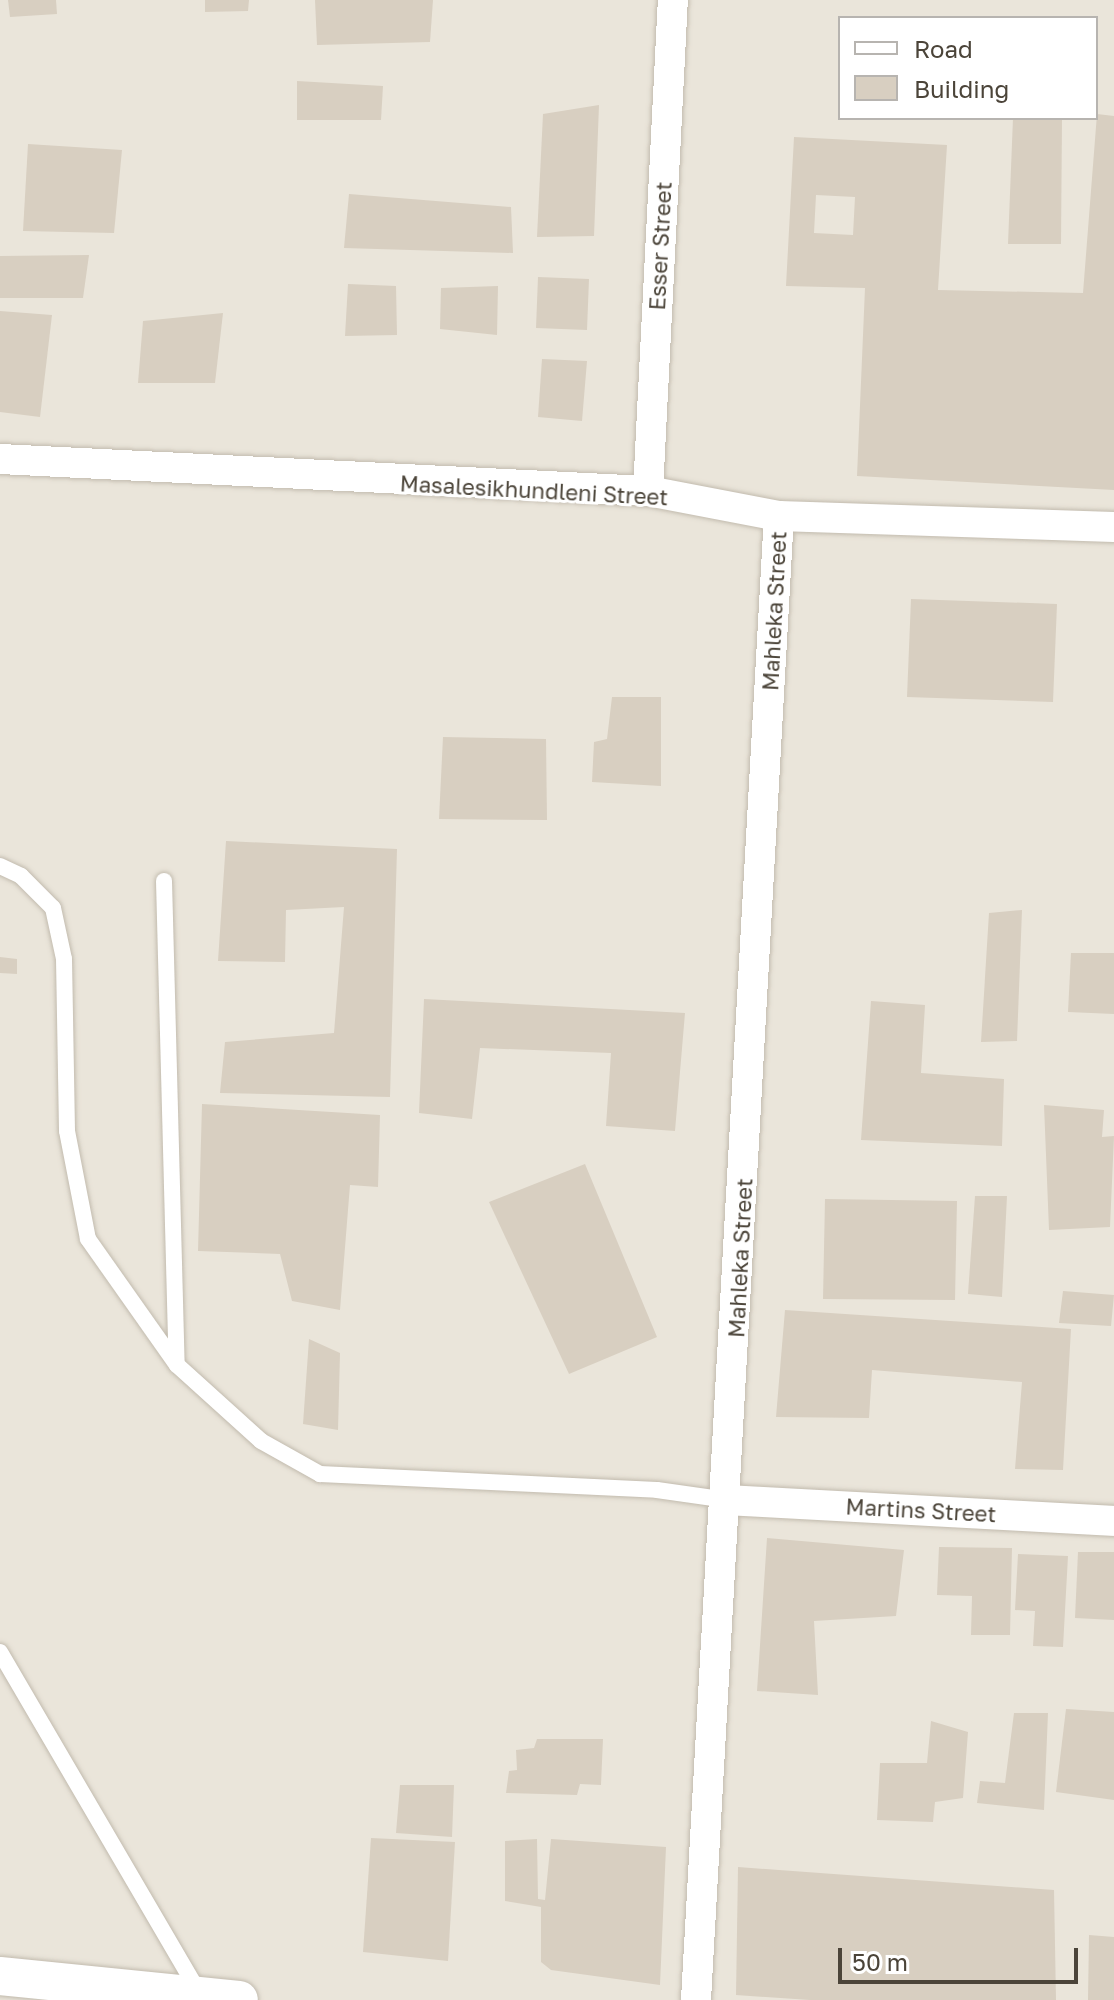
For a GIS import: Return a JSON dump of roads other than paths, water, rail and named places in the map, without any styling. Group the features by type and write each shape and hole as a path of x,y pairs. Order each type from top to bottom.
{"street":[{"name":"Esser Street","path":"648,491 673,0"},
{"name":"Masalesikhundleni Street","path":"0,459 648,491 779,516 1114,527"},
{"name":"Mahleka Street","path":"696,2000 727,1500 779,516"},
{"name":"Martins Street","path":"727,1500 1114,1521"},
{"path":"0,1976 53,1984 239,2000"}],"lane":[{"path":"0,866 21,876 53,908 64,959 67,1131 88,1239 177,1365 261,1441 320,1474 657,1490 727,1500"},
{"path":"164,881 177,1365"},
{"path":"0,1652 201,1997"}]}
